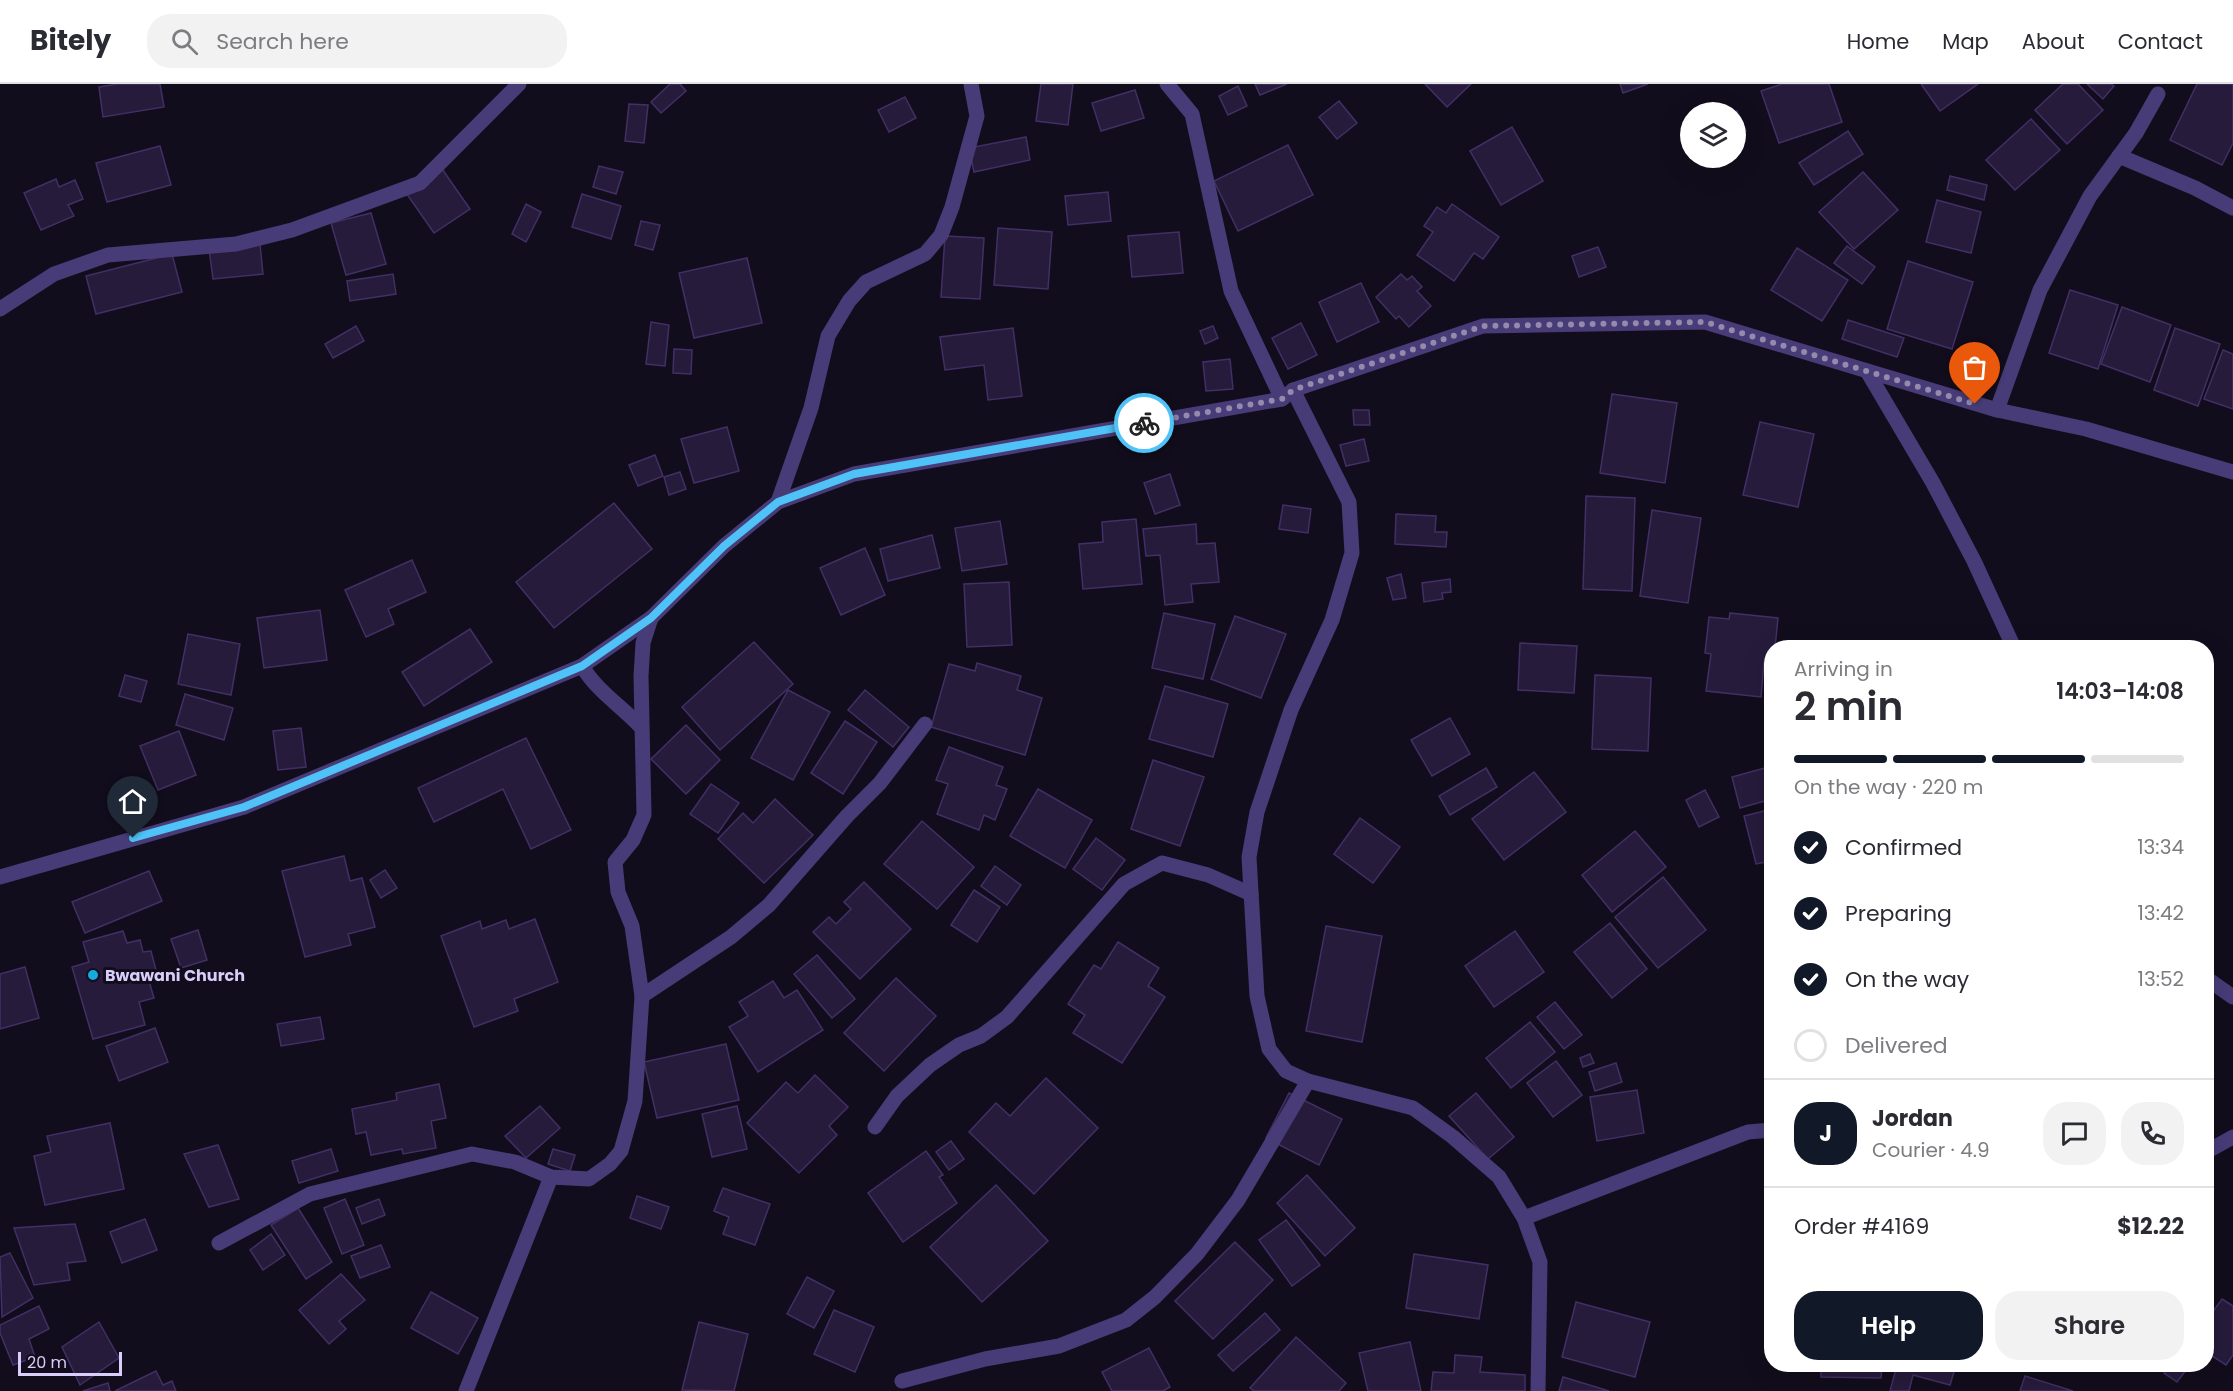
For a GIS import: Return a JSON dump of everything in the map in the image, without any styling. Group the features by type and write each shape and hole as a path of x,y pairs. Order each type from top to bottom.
{"street":[{"path":"0,309 54,274 108,255 236,244 292,230 420,183 519,84"},
{"path":"778,502 811,408 828,336 849,301 866,282 925,254 941,235 952,207 977,116 971,84"},
{"path":"1167,84 1192,114 1232,291 1349,502 1352,553 1332,620 1291,710 1257,812 1249,857 1257,996 1269,1049 1286,1071 1308,1081 1413,1108 1453,1137 1499,1177 1524,1218 1540,1262 1538,1391"},
{"path":"1997,410 2040,290 2090,196 2119,156 2158,94"},
{"path":"2119,156 2196,188 2233,208"},
{"path":"0,877 244,807 582,666 651,618 724,546 778,502 854,474 1288,395 1483,326 1705,322 1997,410 2086,429 2233,472"},
{"path":"1867,371 1933,483 1974,561 2010,640"},
{"path":"219,1243 310,1194 472,1154 515,1162 551,1177 589,1179 610,1164 621,1151 635,1101 642,996 632,926 618,892 615,862 633,840 644,814 640,726 643,643 651,618"},
{"path":"582,666 593,684 618,703 640,726"},
{"path":"642,996 731,937 769,905 840,823 880,783 925,724"},
{"path":"875,1127 897,1096 930,1065 959,1045 981,1036 1007,1017 1124,884 1162,863 1208,875 1251,894"},
{"path":"2214,984 2233,997"},
{"path":"902,1381 985,1359 1059,1346 1126,1320 1155,1297 1197,1254 1238,1200 1308,1081"},
{"path":"1524,1218 1748,1132 1764,1131"},
{"path":"2214,1148 2233,1137"},
{"path":"466,1391 551,1177"}],"building":[{"path":"117,84 160,84 164,107 103,117 99,87"},
{"path":"670,84 680,84 686,91 661,113 651,102"},
{"path":"1041,84 1073,84 1068,125 1036,121"},
{"path":"1255,84 1287,84 1260,95"},
{"path":"1425,84 1471,84 1447,107"},
{"path":"1620,84 1648,84 1623,93"},
{"path":"1782,84 1829,84 1842,122 1779,143 1761,91"},
{"path":"1921,84 1978,84 1940,111"},
{"path":"2063,84 2078,84 2103,110 2067,144 2035,110"},
{"path":"2087,84 2111,84 2114,86 2103,99"},
{"path":"2197,84 2233,84 2233,143 2222,165 2170,140"},
{"path":"1238,86 1247,106 1228,115 1219,96"},
{"path":"1135,90 1144,118 1101,131 1092,103"},
{"path":"905,97 916,118 889,132 878,110"},
{"path":"1339,101 1357,123 1337,139 1319,117"},
{"path":"629,104 648,105 644,143 625,141"},
{"path":"2031,119 2060,150 2015,190 1986,160"},
{"path":"1512,127 1543,181 1501,205 1470,151"},
{"path":"1848,131 1863,154 1814,185 1799,163"},
{"path":"1026,137 1030,160 974,172 969,148"},
{"path":"1288,145 1313,195 1238,231 1214,181"},
{"path":"160,146 171,185 107,202 96,163"},
{"path":"440,166 470,209 434,233 404,190"},
{"path":"599,166 623,172 616,194 593,187"},
{"path":"1863,172 1898,210 1854,249 1819,212"},
{"path":"1950,176 1987,185 1984,200 1947,190"},
{"path":"56,179 59,187 75,180 83,199 68,205 74,216 41,230 24,193"},
{"path":"1108,192 1111,221 1068,225 1065,196"},
{"path":"582,194 621,206 611,239 572,227"},
{"path":"1937,200 1981,212 1971,253 1926,242"},
{"path":"526,204 541,212 526,242 512,234"},
{"path":"1452,204 1499,237 1483,259 1474,253 1454,281 1417,255 1433,232 1424,226 1437,207 1446,213"},
{"path":"371,213 386,264 346,275 331,223"},
{"path":"641,221 660,225 653,250 635,245"},
{"path":"998,228 1052,232 1048,289 994,285"},
{"path":"1179,232 1183,273 1132,277 1128,236"},
{"path":"945,236 984,238 980,299 941,297"},
{"path":"260,244 263,274 213,279 209,249"},
{"path":"1847,246 1875,267 1862,284 1834,263"},
{"path":"1598,247 1606,267 1579,277 1572,256"},
{"path":"1797,248 1848,280 1822,321 1771,290"},
{"path":"172,254 182,292 96,314 86,276"},
{"path":"747,258 762,323 694,338 679,273"},
{"path":"1908,261 1973,282 1952,349 1887,329"},
{"path":"393,274 396,294 350,301 347,281"},
{"path":"1401,274 1407,280 1412,276 1422,287 1417,291 1431,306 1409,327 1399,316 1396,319 1376,297"},
{"path":"1361,283 1379,322 1337,342 1319,302"},
{"path":"2070,290 2118,305 2098,369 2049,353"},
{"path":"2122,307 2171,325 2150,382 2101,364"},
{"path":"1848,320 1904,338 1897,357 1842,339"},
{"path":"651,322 669,325 665,366 646,364"},
{"path":"1301,323 1317,355 1288,369 1272,338"},
{"path":"356,326 364,341 333,358 325,344"},
{"path":"1213,326 1218,338 1205,344 1200,331"},
{"path":"1013,328 1022,396 988,400 984,365 945,370 940,337"},
{"path":"2175,328 2220,344 2198,406 2154,390"},
{"path":"674,349 692,350 691,374 673,373"},
{"path":"2223,350 2233,354 2233,409 2204,399"},
{"path":"1230,359 1233,389 1206,391 1203,362"},
{"path":"1612,394 1677,403 1665,483 1600,473"},
{"path":"1353,410 1369,410 1370,425 1354,425"},
{"path":"1760,422 1814,434 1798,507 1743,495"},
{"path":"727,427 739,471 694,483 681,439"},
{"path":"1364,439 1369,461 1346,466 1340,445"},
{"path":"655,455 663,476 638,486 629,465"},
{"path":"680,472 686,489 669,495 664,477"},
{"path":"1170,474 1180,505 1155,514 1144,483"},
{"path":"1586,496 1635,498 1632,591 1583,589"},
{"path":"614,503 652,549 554,628 516,582"},
{"path":"1283,505 1311,509 1308,533 1279,529"},
{"path":"1652,510 1701,518 1688,603 1640,596"},
{"path":"1396,514 1436,516 1435,532 1447,532 1446,547 1395,544"},
{"path":"1136,519 1142,584 1083,589 1079,544 1103,542 1102,522"},
{"path":"1000,521 1007,564 962,571 955,528"},
{"path":"1196,524 1197,544 1215,543 1219,582 1191,584 1193,602 1165,605 1160,555 1146,556 1143,529"},
{"path":"932,535 940,568 888,581 880,549"},
{"path":"865,548 885,595 841,615 820,568"},
{"path":"412,560 426,592 388,609 394,624 366,637 345,590"},
{"path":"1401,574 1406,598 1393,600 1387,578"},
{"path":"1450,579 1451,592 1442,593 1443,599 1424,602 1422,583"},
{"path":"1009,582 1012,645 967,647 964,584"},
{"path":"320,610 327,660 264,668 257,618"},
{"path":"1164,613 1215,624 1203,679 1152,668"},
{"path":"1730,613 1778,618 1776,640 1764,640 1761,697 1706,691 1711,654 1705,653 1709,617 1729,619"},
{"path":"1235,616 1286,634 1261,698 1211,679"},
{"path":"470,629 492,662 424,706 402,672"},
{"path":"188,634 240,644 231,695 178,684"},
{"path":"754,642 793,684 720,750 682,707"},
{"path":"1520,643 1577,646 1574,693 1518,690"},
{"path":"977,663 1021,676 1017,690 1042,698 1025,755 931,727 949,664 975,671"},
{"path":"125,675 147,681 141,702 119,696"},
{"path":"1595,675 1651,678 1648,751 1592,749"},
{"path":"1165,686 1228,704 1213,757 1149,739"},
{"path":"788,690 830,712 793,780 751,758"},
{"path":"865,690 909,727 893,747 848,710"},
{"path":"185,694 233,708 224,740 176,725"},
{"path":"1450,718 1470,754 1432,776 1411,740"},
{"path":"845,721 877,742 843,794 811,773"},
{"path":"686,725 720,760 686,794 651,759"},
{"path":"301,728 306,767 278,770 273,731"},
{"path":"179,731 196,775 158,790 140,746"},
{"path":"526,738 571,830 531,849 503,789 434,822 418,788"},
{"path":"949,747 1003,767 996,785 1007,789 995,820 984,815 979,830 937,814 948,784 936,780"},
{"path":"1153,760 1204,777 1180,846 1131,829"},
{"path":"1486,768 1497,787 1450,815 1439,796"},
{"path":"1764,768 1764,801 1740,808 1732,777"},
{"path":"1534,772 1566,812 1504,860 1472,819"},
{"path":"711,784 739,803 718,833 690,814"},
{"path":"1038,789 1092,820 1065,868 1010,836"},
{"path":"1705,790 1719,817 1699,827 1686,800"},
{"path":"775,799 813,835 764,883 718,839 743,813 753,823"},
{"path":"1764,811 1764,862 1756,864 1744,816"},
{"path":"1360,818 1400,847 1373,883 1334,854"},
{"path":"922,821 974,867 937,909 884,864"},
{"path":"1635,831 1666,867 1612,912 1582,875"},
{"path":"1096,838 1125,860 1102,890 1073,869"},
{"path":"344,856 350,881 362,878 375,927 348,934 351,945 305,957 282,871"},
{"path":"995,866 1021,885 1007,905 981,886"},
{"path":"385,870 397,888 381,898 370,880"},
{"path":"149,871 162,901 85,933 72,902"},
{"path":"1663,877 1706,930 1658,968 1615,917"},
{"path":"864,882 911,929 860,979 813,932 829,917 836,924 851,909 844,902"},
{"path":"974,890 1000,907 977,942 951,925"},
{"path":"535,919 558,982 514,999 518,1011 474,1027 441,936 480,921 482,929 506,920 509,929"},
{"path":"1610,923 1647,969 1612,998 1574,952"},
{"path":"1326,926 1382,936 1362,1042 1306,1031"},
{"path":"198,930 207,960 181,968 171,939"},
{"path":"123,931 127,943 140,940 143,952 151,951 158,978 149,981 154,998 139,1002 145,1025 93,1039 72,967 89,962 83,942"},
{"path":"1515,931 1544,972 1494,1007 1465,966"},
{"path":"1118,942 1159,968 1148,986 1165,997 1122,1063 1073,1033 1085,1015 1068,1004 1094,965 1101,969"},
{"path":"817,955 855,999 832,1018 794,974"},
{"path":"25,967 39,1018 0,1029 0,974"},
{"path":"896,978 936,1016 884,1071 844,1033"},
{"path":"773,981 784,998 797,990 823,1030 758,1072 729,1027 748,1016 739,1002"},
{"path":"1555,1002 1582,1035 1564,1049 1537,1017"},
{"path":"320,1017 324,1039 281,1046 277,1024"},
{"path":"1530,1022 1555,1052 1511,1088 1486,1058"},
{"path":"155,1028 168,1062 119,1081 106,1046"},
{"path":"726,1044 739,1100 657,1118 644,1062"},
{"path":"1590,1054 1594,1063 1583,1067 1580,1058"},
{"path":"1556,1061 1582,1095 1553,1117 1527,1083"},
{"path":"1616,1063 1622,1082 1595,1091 1589,1072"},
{"path":"815,1075 848,1107 829,1126 837,1135 799,1173 747,1123 786,1082 798,1093"},
{"path":"1046,1078 1098,1128 1034,1194 969,1132 996,1103 1010,1116"},
{"path":"439,1084 446,1118 431,1121 436,1148 403,1154 402,1149 371,1155 366,1132 356,1134 352,1109 397,1100 396,1093"},
{"path":"1637,1090 1644,1133 1597,1141 1590,1097"},
{"path":"1289,1093 1342,1119 1319,1165 1266,1138"},
{"path":"1476,1093 1514,1137 1488,1159 1449,1116"},
{"path":"540,1106 560,1128 526,1158 505,1136"},
{"path":"737,1106 747,1149 712,1157 702,1114"},
{"path":"110,1123 124,1189 45,1205 34,1156 51,1152 47,1136"},
{"path":"951,1141 964,1159 949,1170 936,1152"},
{"path":"218,1145 239,1199 209,1207 184,1154"},
{"path":"331,1149 338,1171 299,1183 292,1161"},
{"path":"553,1149 575,1155 570,1171 548,1164"},
{"path":"926,1151 943,1175 939,1177 957,1203 903,1242 868,1193"},
{"path":"1307,1175 1355,1228 1325,1256 1277,1203"},
{"path":"996,1185 1048,1241 982,1302 930,1247"},
{"path":"723,1188 770,1204 755,1245 723,1234 729,1217 714,1211"},
{"path":"637,1196 669,1207 661,1229 630,1218"},
{"path":"345,1199 364,1245 342,1254 324,1208"},
{"path":"379,1199 385,1215 362,1224 356,1208"},
{"path":"298,1208 332,1262 306,1279 271,1225"},
{"path":"145,1219 157,1250 122,1263 110,1232"},
{"path":"1286,1220 1320,1265 1292,1286 1259,1240"},
{"path":"75,1224 86,1261 67,1263 70,1280 34,1285 14,1228"},
{"path":"271,1234 285,1255 263,1270 250,1250"},
{"path":"1235,1242 1273,1280 1213,1339 1175,1301"},
{"path":"381,1245 390,1267 360,1278 351,1256"},
{"path":"10,1253 33,1298 2,1317 0,1257"},
{"path":"1414,1254 1488,1265 1479,1319 1406,1308"},
{"path":"341,1274 365,1300 339,1321 346,1329 329,1344 299,1310"},
{"path":"807,1277 834,1291 814,1328 787,1314"},
{"path":"431,1292 478,1318 458,1354 411,1328"},
{"path":"2222,1299 2233,1306 2233,1355 2226,1365 2214,1357 2214,1310"},
{"path":"1576,1302 1650,1322 1635,1377 1562,1357"},
{"path":"39,1306 49,1329 29,1339 35,1357 13,1365 0,1333 0,1325"},
{"path":"834,1310 874,1327 855,1372 814,1354"},
{"path":"1265,1313 1280,1330 1233,1371 1218,1355"},
{"path":"99,1322 119,1358 80,1385 62,1347"},
{"path":"699,1322 748,1334 734,1391 682,1390"},
{"path":"1296,1337 1346,1383 1339,1391 1254,1391 1250,1388"},
{"path":"1410,1342 1421,1391 1368,1391 1359,1353"},
{"path":"1149,1348 1170,1387 1163,1391 1112,1391 1102,1372"},
{"path":"1455,1355 1482,1357 1480,1372 1525,1375 1525,1391 1431,1391 1433,1372 1454,1373"},
{"path":"156,1371 163,1385 172,1381 176,1391 115,1391"},
{"path":"1821,1372 1881,1372 1881,1378 1821,1377"},
{"path":"1895,1372 1954,1372 1950,1385 1913,1375 1909,1391 1890,1391"},
{"path":"2165,1372 2185,1372 2177,1382"},
{"path":"2025,1376 2073,1391 2020,1391"},
{"path":"1563,1377 1609,1391 1559,1391"},
{"path":"108,1383 110,1391 83,1391"}],"way so far":[{"path":"1144,423 1282,399 1293,390 1483,326 1705,322 1975,404"}],"place":[{"name":"Bwawani Church","path":"93,975"}],"route":[{"path":"133,838 244,807 352,759 582,666 651,618 724,546 778,502 854,474 1144,423"}]}
